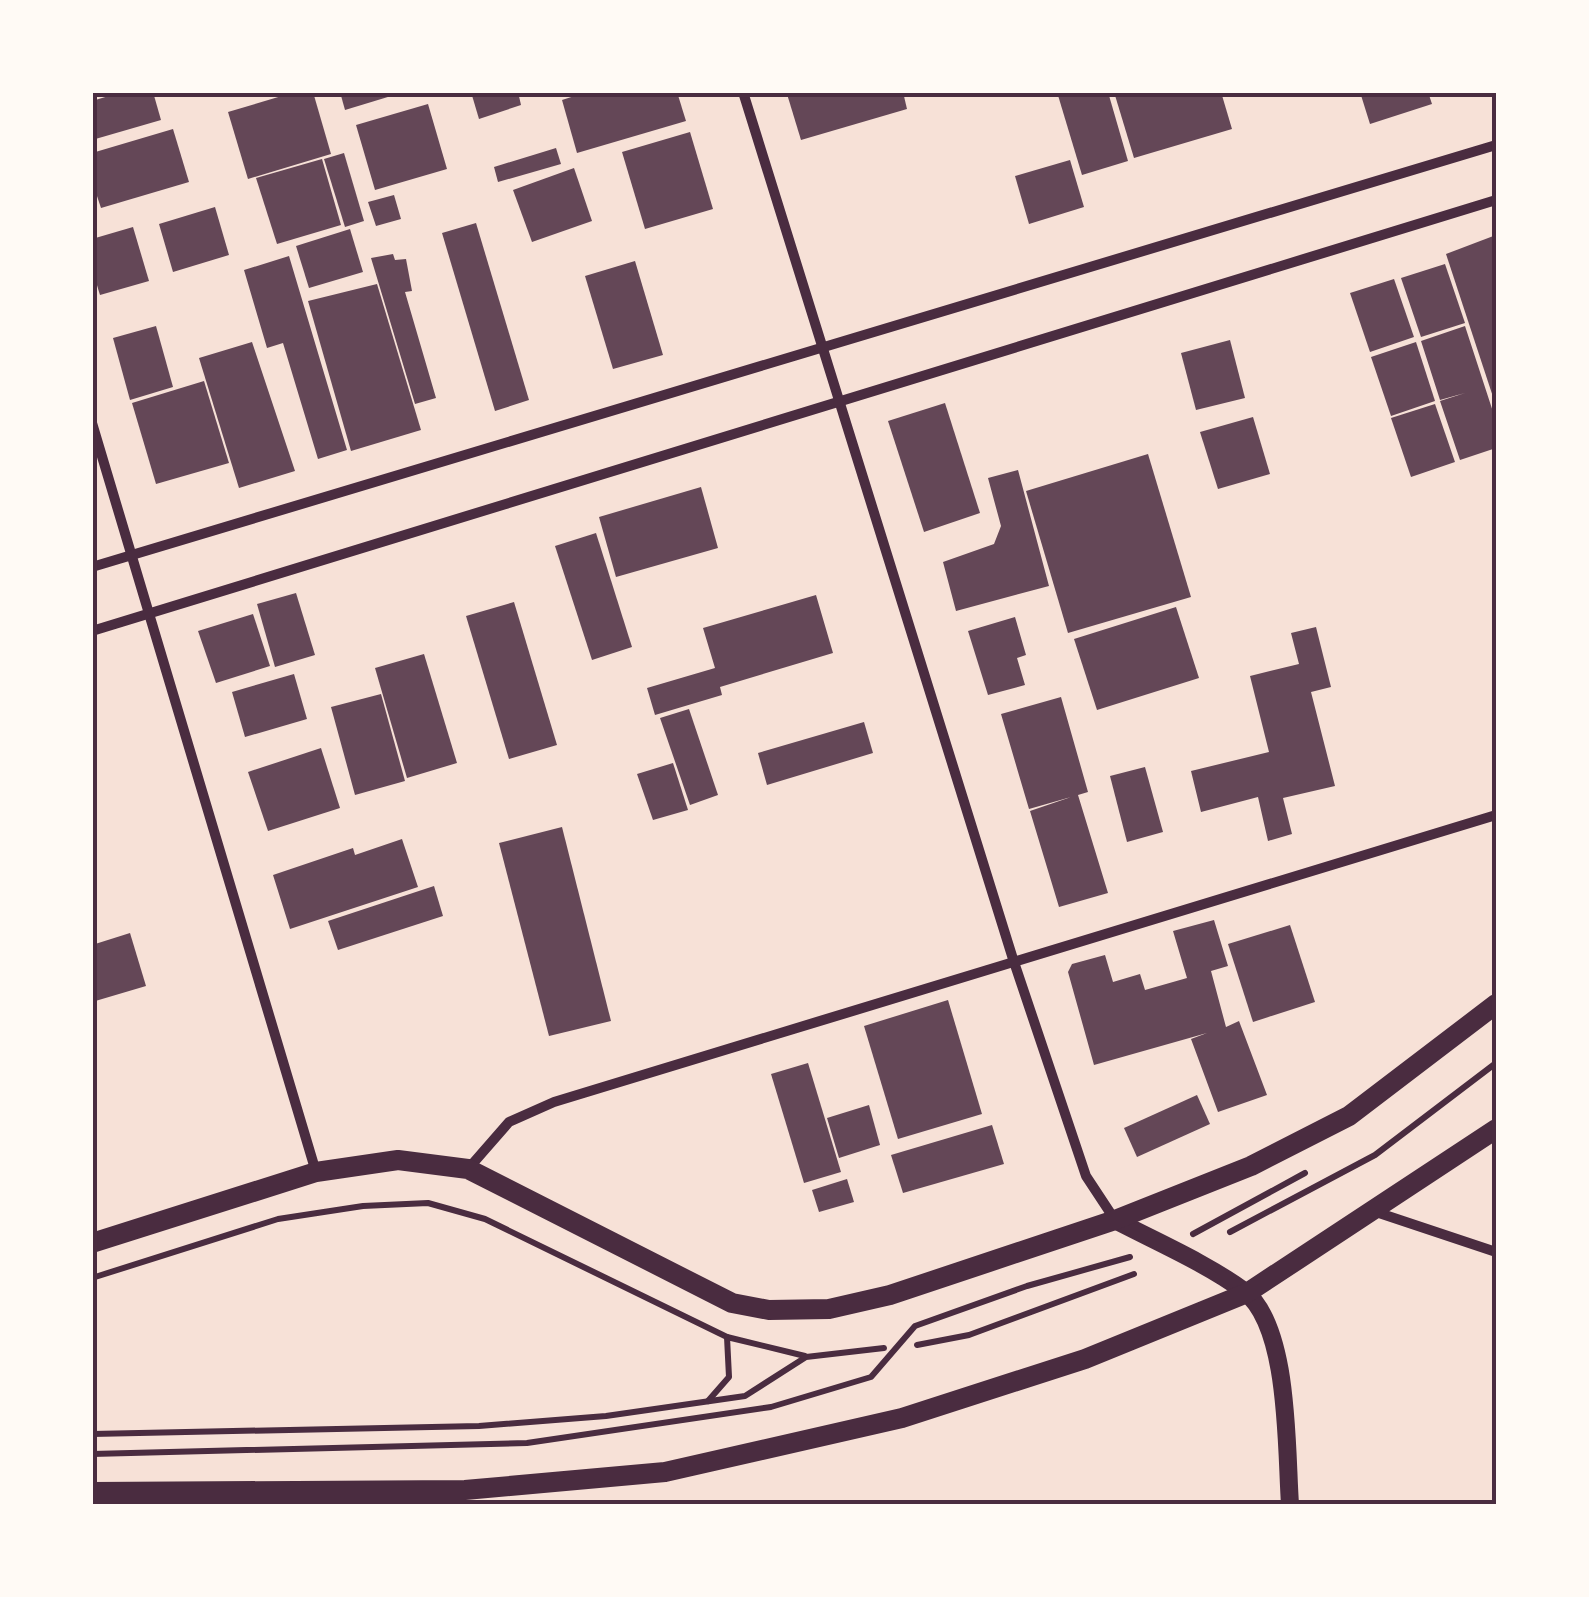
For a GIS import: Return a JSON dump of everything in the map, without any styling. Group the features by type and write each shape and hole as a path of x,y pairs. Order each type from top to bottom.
{"main road":[{"path":"92,1243 316,1172 398,1160 468,1169 706,1293 769,1310 829,1309 890,1295 1115,1220 1250,1166 1349,1116 1496,1004"},
{"path":"92,1492 466,1498 665,1472 884,1423 1085,1359 1247,1293 1376,1212 1496,1129"}],"street":[{"path":"743,92 837,404 1086,1176 1115,1220 1247,1293 1271,1334 1281,1362 1290,1504"},
{"path":"92,567 1496,145"},
{"path":"92,631 1496,200"},
{"path":"92,423 316,1172"},
{"path":"468,1169 508,1122 554,1102 1496,814"},
{"path":"1376,1212 1496,1252"}],"path":[{"path":"1230,1232 1375,1154 1496,1063"},
{"path":"92,1278 278,1219 363,1206 428,1203 485,1219 726,1337 806,1357 884,1348"},
{"path":"917,1345 969,1335 1134,1274"},
{"path":"707,1402 729,1377 726,1337"},
{"path":"92,1434 479,1426 707,1402 745,1396 806,1357"}],"building":[{"path":"122,92 153,92 161,120 92,140 92,101"},
{"path":"295,92 313,92 331,154 248,179 228,112"},
{"path":"340,92 400,92 401,93 345,110"},
{"path":"471,92 518,92 521,105 479,119"},
{"path":"587,92 677,92 686,121 577,153 562,100"},
{"path":"903,92 907,109 801,140 787,94"},
{"path":"1057,92 1108,92 1128,161 1082,175"},
{"path":"1114,92 1221,92 1232,129 1134,158"},
{"path":"1360,92 1428,92 1432,104 1370,124"},
{"path":"428,104 447,169 375,190 356,125"},
{"path":"173,129 189,182 101,208 92,181 92,153"},
{"path":"690,132 713,209 645,229 622,152"},
{"path":"556,148 561,164 498,182 494,167"},
{"path":"344,153 364,221 345,227 324,159"},
{"path":"322,159 341,225 277,244 256,178"},
{"path":"1070,160 1084,207 1029,224 1015,176"},
{"path":"574,168 592,221 532,242 513,190"},
{"path":"394,195 401,219 376,226 368,202"},
{"path":"215,207 229,255 173,272 159,224"},
{"path":"476,223 529,400 495,411 442,233"},
{"path":"133,227 149,281 100,295 92,269 92,239"},
{"path":"350,229 363,272 309,288 296,246"},
{"path":"1496,235 1496,406 1446,254"},
{"path":"393,254 395,260 406,259 412,291 405,292 436,398 415,404 371,258"},
{"path":"289,256 347,450 318,459 283,343 267,348 244,270"},
{"path":"635,261 663,355 613,369 585,276"},
{"path":"1445,264 1465,323 1421,337 1401,278"},
{"path":"1394,279 1414,337 1370,352 1350,293"},
{"path":"377,284 421,430 351,451 308,301"},
{"path":"156,326 173,387 130,400 113,338"},
{"path":"1465,326 1496,421 1496,448 1460,460 1440,401 1465,393 1440,400 1421,341"},
{"path":"1230,340 1245,398 1196,410 1181,353"},
{"path":"252,342 295,471 239,488 199,358"},
{"path":"1416,342 1435,401 1391,416 1371,357"},
{"path":"204,381 229,463 156,484 132,403"},
{"path":"945,403 980,513 924,532 888,421"},
{"path":"1435,404 1455,462 1411,477 1391,418"},
{"path":"1253,417 1270,474 1218,489 1200,432"},
{"path":"1148,454 1191,597 1068,633 1026,491"},
{"path":"1018,470 1049,586 956,611 943,562 994,544 1001,526 988,478"},
{"path":"701,487 718,548 616,577 599,517"},
{"path":"596,533 632,647 592,660 555,546"},
{"path":"296,593 315,655 275,667 257,604"},
{"path":"816,595 833,653 720,687 722,695 655,715 647,688 715,668 703,628"},
{"path":"514,602 557,745 509,759 466,616"},
{"path":"1176,607 1199,678 1097,710 1074,639"},
{"path":"253,614 270,666 216,683 198,631"},
{"path":"1015,617 1026,655 1017,658 1025,685 988,695 968,631"},
{"path":"1316,627 1331,687 1311,692 1335,786 1283,798 1292,834 1268,841 1258,797 1201,812 1191,771 1269,752 1250,676 1299,664 1291,633"},
{"path":"424,654 457,763 407,778 375,668"},
{"path":"294,674 307,719 245,737 232,692"},
{"path":"381,694 405,781 355,795 331,707"},
{"path":"1061,697 1088,792 1078,795 1108,893 1059,907 1030,811 1071,797 1029,809 1001,714"},
{"path":"689,709 718,795 690,805 660,718"},
{"path":"864,722 873,753 767,785 758,753"},
{"path":"321,748 340,808 268,831 248,772"},
{"path":"673,763 688,810 653,820 637,774"},
{"path":"1145,767 1163,832 1127,842 1110,776"},
{"path":"562,827 611,1021 549,1036 499,843"},
{"path":"402,839 418,887 290,929 273,875 353,848 355,855"},
{"path":"434,886 443,916 338,950 328,921"},
{"path":"1214,920 1228,966 1211,971 1226,1027 1239,1021 1267,1095 1218,1112 1191,1039 1207,1033 1094,1065 1068,972 1072,964 1105,955 1113,982 1140,974 1145,990 1187,978 1173,931"},
{"path":"1290,925 1315,1002 1253,1022 1228,944"},
{"path":"130,933 146,986 92,1002 92,945"},
{"path":"948,1000 982,1114 898,1139 864,1026"},
{"path":"808,1063 841,1172 804,1183 771,1074"},
{"path":"1197,1095 1210,1124 1137,1157 1124,1128"},
{"path":"869,1105 880,1145 839,1158 827,1118"},
{"path":"992,1125 1004,1164 903,1193 891,1155"},
{"path":"847,1179 854,1202 819,1212 812,1190"}]}
